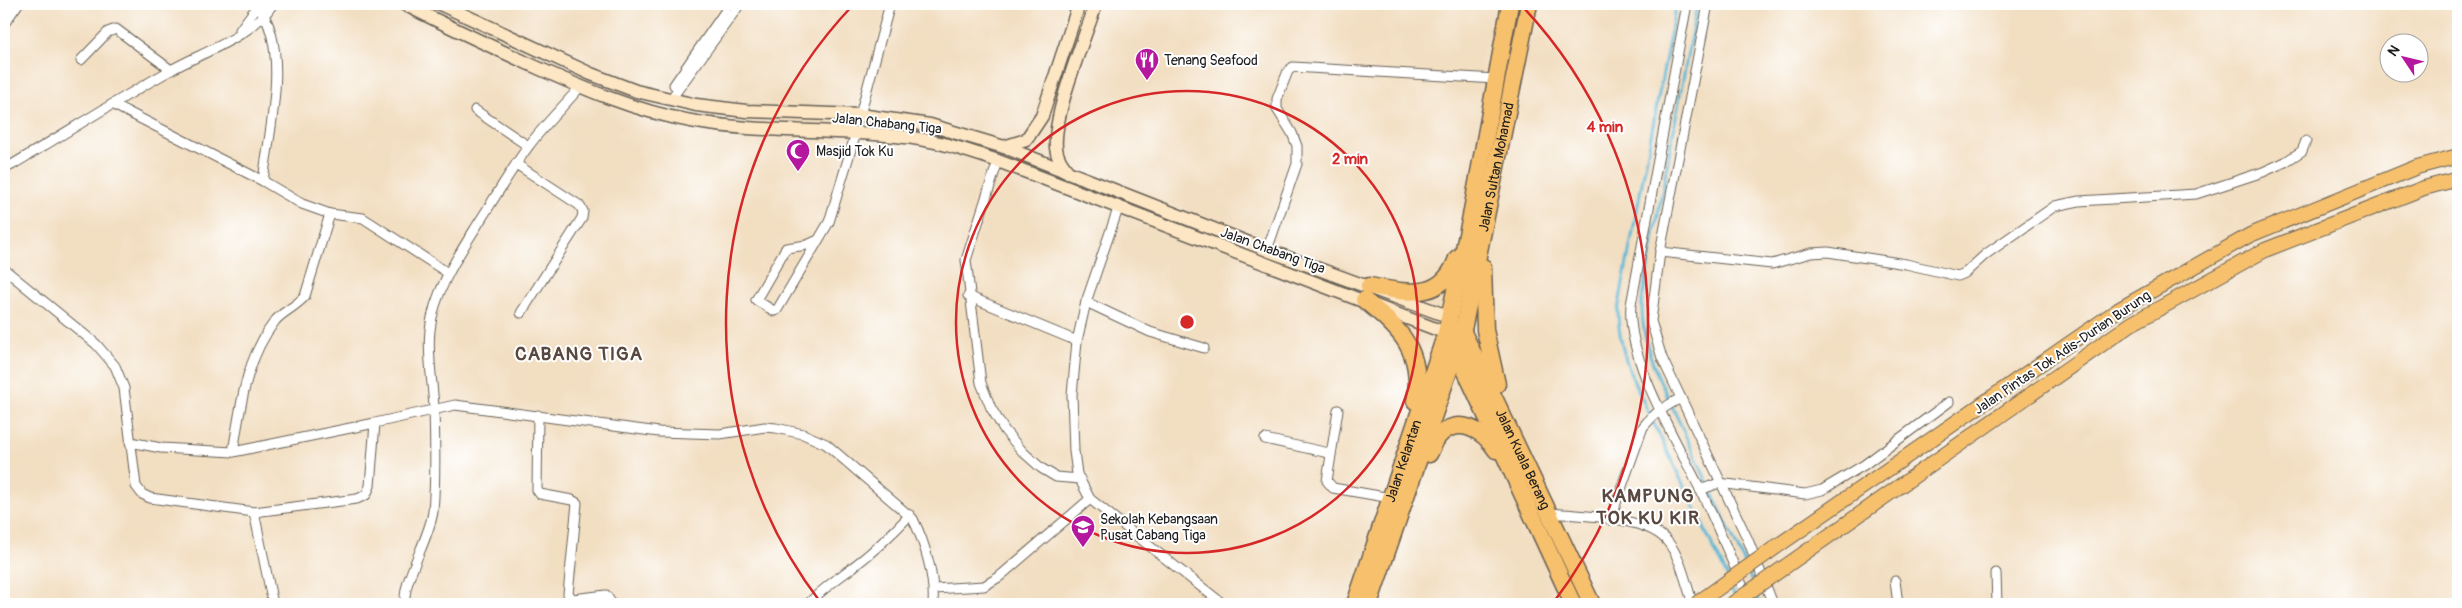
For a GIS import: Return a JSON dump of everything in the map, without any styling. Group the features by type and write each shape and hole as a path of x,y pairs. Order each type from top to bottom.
{"highway":[{"name":"Jalan Sultan Mohamad","path":"1448,325 1471,216 1510,4"},
{"name":"Jalan Sultan Mohamad","path":"1463,330 1529,4"},
{"path":"1490,198 1484,245 1484,308 1489,353 1506,420"},
{"path":"1366,293 1421,293 1439,284 1455,265 1471,216"},
{"path":"1366,293 1396,328 1417,367 1419,382 1407,445"},
{"name":"Jalan Kuala Berang","path":"1448,325 1463,330 1592,604"},
{"name":"Jalan Kuala Berang","path":"1448,325 1457,351 1573,604"},
{"name":"Jalan Kelantan","path":"1355,604 1448,325"},
{"name":"Jalan Kelantan","path":"1370,604 1463,330"},
{"path":"1411,486 1438,437 1449,429 1460,426 1472,427 1481,432 1492,443 1520,488"}],"main road":[{"name":"Jalan Chabang Tiga","path":"404,4 449,27 580,87 629,105 690,121 745,128 856,133 925,140 998,161 1118,208 1366,293"},
{"name":"Jalan Chabang Tiga","path":"440,4 591,74 636,91 696,106 746,111 860,115 930,125 1004,147 1267,250 1366,293 1448,325"},
{"path":"1004,147 1026,140 1036,126 1079,4"},
{"path":"1068,172 1059,161 1056,150 1056,133 1081,47 1096,4"},
{"path":"1066,42 1081,47"},
{"name":"Jalan Pintas Tok Adis-Durian Burung","path":"1694,604 2118,310 2250,235 2417,167 2458,156"},
{"name":"Jalan Pintas Tok Adis-Durian Burung","path":"1732,604 2131,324 2265,250 2424,188 2458,179"}],"street":[{"path":"4,24 18,4"},
{"path":"4,167 10,166 171,70 236,36 265,15 273,4"},
{"path":"668,99 740,4"},
{"path":"860,115 890,4"},
{"path":"1687,4 1630,318 1636,348 1672,403 1710,486 1750,604"},
{"path":"1708,4 1660,252 1652,307 1652,327 1662,358 1672,403 1710,486 1748,540 1774,604"},
{"path":"236,36 258,5 265,15 273,39 275,65 275,87 263,181"},
{"path":"668,99 726,10"},
{"path":"82,60 108,32 116,30 171,70"},
{"path":"1267,250 1297,164 1297,146 1292,133 1277,110 1277,100 1288,71 1293,67 1496,79"},
{"path":"406,604 405,591 432,522 434,410 430,330 434,308 448,274 516,164 528,146 580,87"},
{"path":"114,105 263,181 302,204 330,214 363,218 448,274"},
{"path":"475,110 528,146"},
{"path":"818,240 807,245 786,248 756,300 774,311 777,310 829,222 856,133"},
{"path":"1660,252 1772,264 1811,254 1828,252 1906,264 1958,276 1965,273 1986,254 2055,206 2079,201 2196,194 2263,172 2285,162 2302,151 2306,140"},
{"path":"998,161 966,260 968,296 981,383 990,408 1005,431 1041,468 1062,479 1080,479"},
{"path":"516,164 579,205 583,211 582,218 521,312"},
{"path":"1118,208 1086,302 1077,341 1072,394 1074,451 1080,479 1090,499 1223,604"},
{"path":"233,452 244,384 255,352 276,319 299,304 305,296 330,214"},
{"path":"4,269 96,344 115,366 124,388 136,486 142,494 150,498 254,512 356,499 366,496 370,486 375,423"},
{"path":"968,296 1077,341"},
{"path":"1086,302 1150,332 1204,348"},
{"path":"1710,486 1805,494 1822,490 1864,465 1949,402"},
{"path":"1610,520 1638,439 1650,417 1672,403"},
{"path":"130,442 161,448 233,452 455,405 659,432 720,434 766,427 803,434 826,444 910,515 919,530 934,589 933,604"},
{"path":"1338,410 1327,481 1333,488 1391,498"},
{"path":"538,415 537,490 540,494 572,500 577,503 568,594 574,599 606,595 612,604"},
{"path":"1265,439 1330,453"},
{"path":"934,589 984,586 999,577 1090,499"},
{"path":"254,512 273,604"},
{"path":"1550,512 1642,526 1666,540 1674,551 1694,604"},
{"path":"808,604 834,579 883,542 910,515"},
{"path":"1996,573 1997,604"},
{"path":"1895,581 1898,604"}],"waterway":[{"path":"1676,4 1618,310 1619,329 1625,356 1634,382 1728,578"},
{"path":"1697,4 1642,300 1643,320 1648,348 1658,376 1745,564"},
{"path":"1748,572 1753,585"},
{"path":"1730,584 1735,597"},
{"path":"1756,593 1760,604"}],"place":[{"name":"Tenang Seafood","path":"1147,81"},
{"name":"Masjid Tok Ku","path":"798,172"},
{"name":"Sekolah Kebangsaan Pusat Cabang Tiga","path":"1083,548"}],"district":[{"name":"CABANG TIGA","path":"579,353"},
{"name":"KAMPUNG TOK KU KIR","path":"1648,506"}]}
